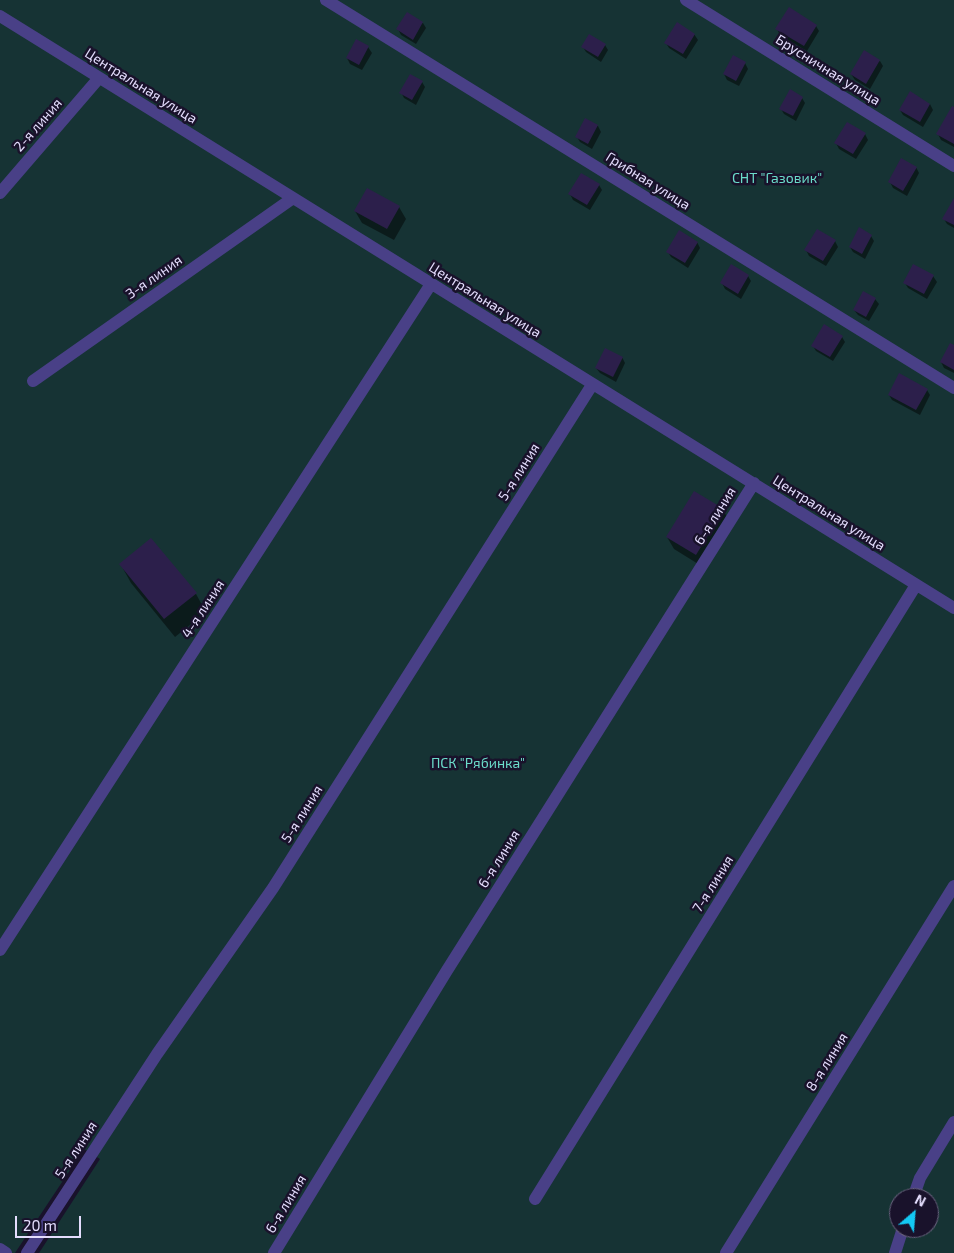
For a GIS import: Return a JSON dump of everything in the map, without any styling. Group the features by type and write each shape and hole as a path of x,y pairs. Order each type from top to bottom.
{"street":[{"name":"Грибная улица","path":"326,0 954,388"},
{"name":"Брусничная улица","path":"686,0 954,166"},
{"name":"Центральная улица","path":"0,16 954,608"},
{"name":"2-я линия","path":"0,193 99,78"},
{"name":"3-я линия","path":"33,381 293,198"},
{"name":"4-я линия","path":"0,950 431,284"},
{"name":"5-я линия","path":"27,1253 157,1054 272,888 592,385"},
{"name":"6-я линия","path":"274,1253 446,972 754,483"},
{"name":"7-я линия","path":"535,1199 916,585"},
{"name":"8-я линия","path":"726,1253 954,886"},
{"path":"916,1188 920,1178 954,1122"},
{"path":"895,1253 900,1238"},
{"path":"0,1249 6,1253"}],"green space":[{"name":"ПСК \"Рябинка\"","path":"0,0 954,0 954,1253 39,1253 100,1159 84,1149 15,1253 0,1253"}],"building":[{"path":"789,7 817,25 804,46 775,29"},
{"path":"407,12 423,22 413,40 396,29"},
{"path":"677,22 695,34 683,54 664,43"},
{"path":"589,34 606,44 598,57 581,47"},
{"path":"356,39 369,46 359,65 346,58"},
{"path":"864,50 880,60 866,84 850,74"},
{"path":"733,55 746,62 736,81 723,74"},
{"path":"410,74 423,81 412,100 399,93"},
{"path":"790,89 803,97 793,116 779,109"},
{"path":"910,91 930,104 920,122 899,110"},
{"path":"952,106 954,107 954,144 936,134"},
{"path":"585,118 598,125 588,144 575,137"},
{"path":"847,122 866,133 853,154 834,143"},
{"path":"901,158 917,167 903,191 888,182"},
{"path":"581,173 600,184 587,205 568,194"},
{"path":"367,188 400,206 387,229 354,211"},
{"path":"954,198 954,225 942,219"},
{"path":"859,227 872,235 862,254 849,247"},
{"path":"817,229 836,240 823,261 804,250"},
{"path":"679,230 698,242 685,263 666,252"},
{"path":"731,264 749,275 738,294 720,283"},
{"path":"913,264 934,275 924,294 903,283"},
{"path":"863,291 876,298 866,317 853,310"},
{"path":"824,324 843,336 830,357 811,346"},
{"path":"950,343 954,345 954,370 940,362"},
{"path":"605,348 623,357 613,377 595,368"},
{"path":"899,373 928,389 916,410 888,395"},
{"path":"694,491 724,509 696,555 666,537"},
{"path":"151,538 197,593 164,619 119,564"}],"park label":[{"name":"СНТ \"Газовик\"","path":"777,178"}]}
